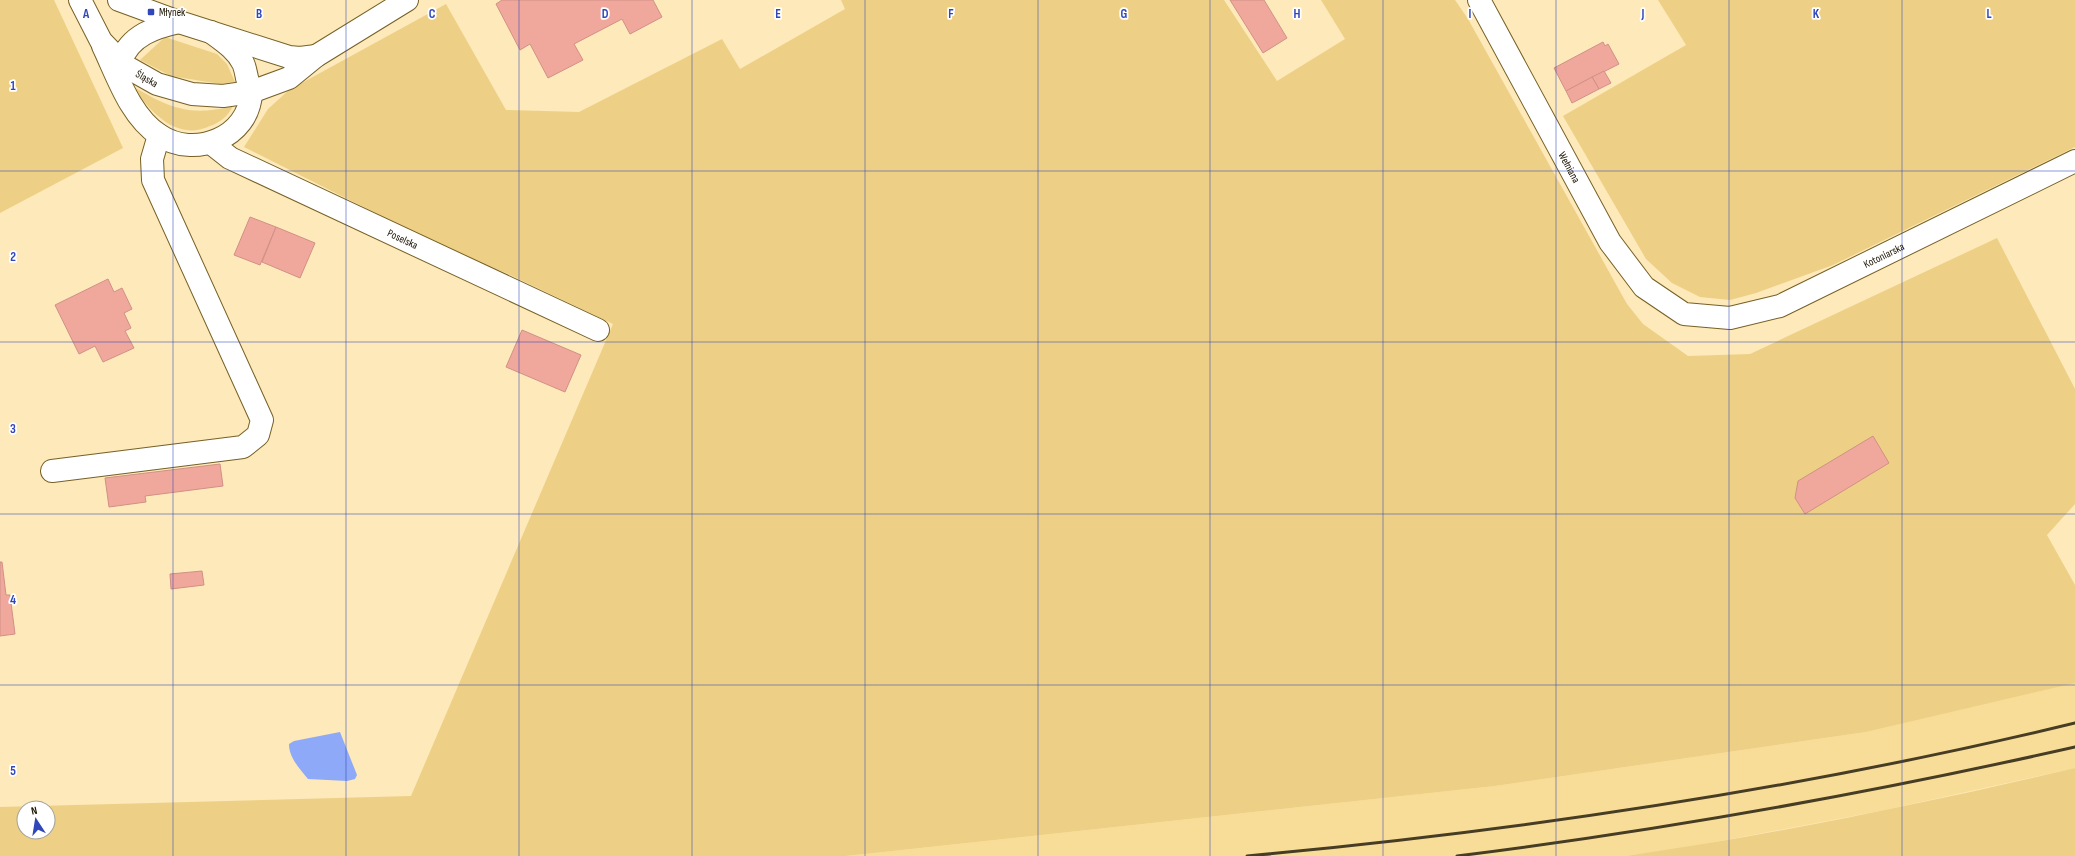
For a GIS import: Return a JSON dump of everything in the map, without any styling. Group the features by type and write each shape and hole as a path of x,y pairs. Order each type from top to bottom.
{"street":[{"name":"Śląska","path":"80,0 101,41 121,71 125,66 157,84 192,94 223,96 251,92"},
{"path":"119,0 179,22 289,57 300,58 316,56"},
{"path":"251,92 289,78 316,56 407,0"},
{"name":"Wełniana","path":"1479,0 1610,242 1644,287 1684,314"},
{"path":"179,22 156,27 130,45 121,71 137,113 159,135 183,145 211,143 224,138 235,130 246,111 251,92 244,64 229,44 210,32"},
{"path":"52,471 243,448 258,435 262,420 153,180 152,159 159,135"},
{"name":"Poselska","path":"211,143 230,158 598,330"},
{"name":"Kotoniarska","path":"1684,314 1730,318 1780,306 2075,161"}],"shaded area":[{"path":"0,0 54,0 123,148 0,213"},
{"path":"841,0 1224,0 1277,81 1345,39 1321,0 1455,0 1468,19 1627,304 1643,324 1688,356 1750,354 1997,238 2075,389 2075,504 2047,535 2075,585 2075,683 1866,732 1495,786 846,856 0,856 0,807 16,807 16,840 56,840 56,806 411,796 613,324 506,273 459,255 244,147 268,109 289,90 446,4 506,110 579,112 722,39 740,69 845,9"},
{"path":"1658,0 2075,0 2075,147 1833,265 1756,293 1730,300 1700,297 1672,283 1646,259 1563,116 1686,45"},
{"path":"165,37 217,54 227,64 235,82 220,84 171,76 140,60"},
{"path":"132,86 158,100 180,108 204,111 233,106 229,113 218,123 198,130 186,130 175,127 156,114"},
{"path":"2075,681 2075,768 1880,811 1689,847 1626,856 846,856 1495,786 1866,732"},
{"path":"2075,768 2075,856 1626,856 1739,838 1852,817"}],"water":[{"path":"340,732 357,775 355,779 347,781 308,779 293,759 289,749 289,744 294,741"}],"building":[{"path":"502,0 653,0 662,17 630,34 622,19 574,44 583,60 548,78 530,44 520,50 496,4"},
{"path":"1230,0 1264,0 1287,38 1263,53"},
{"path":"1603,42 1605,46 1608,44 1619,64 1566,91 1554,68"},
{"path":"1604,71 1611,83 1599,89 1592,77"},
{"path":"1592,77 1599,89 1572,103 1566,91"},
{"path":"250,217 276,227 260,265 234,255"},
{"path":"276,227 315,243 300,278 262,262"},
{"path":"108,279 114,292 122,288 132,309 124,313 131,328 125,331 134,348 103,362 95,346 79,354 55,305"},
{"path":"522,330 581,355 565,392 506,367"},
{"path":"1873,436 1889,463 1805,514 1795,498 1798,481"},
{"path":"220,464 223,486 145,496 146,502 109,507 105,478"},
{"path":"0,562 2,562 6,595 10,595 15,634 0,636"},
{"path":"202,571 204,585 171,589 170,574"}],"railway":[{"path":"1247,856 1456,834 1664,804 1870,768 1973,747 2075,723"},
{"path":"1457,856 1535,846 1768,809 1922,780 2075,747"}],"place":[{"name":"Młynek","path":"151,12"}]}
